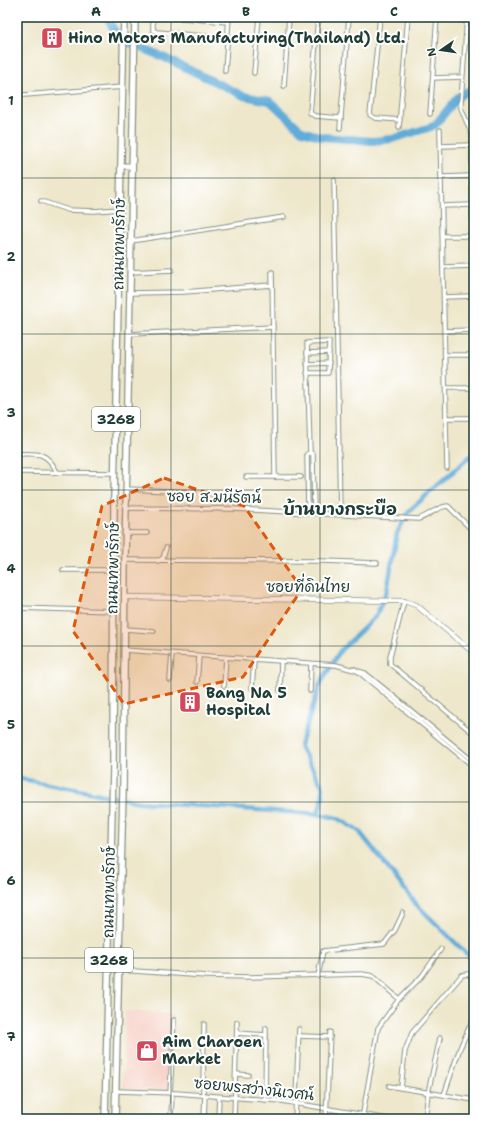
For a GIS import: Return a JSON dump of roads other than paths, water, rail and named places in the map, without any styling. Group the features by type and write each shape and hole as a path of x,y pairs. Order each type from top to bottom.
{"main road":[{"name":"ถนนเทพารักษ์","path":"105,1119 112,802 113,611 124,17"},
{"name":"ถนนเทพารักษ์","path":"115,1119 117,1091 123,791 124,597 135,17"},
{"path":"121,166 132,166"}],"street":[{"path":"152,17 153,30 157,32 227,38"},
{"path":"172,17 228,22"},
{"path":"225,71 229,17"},
{"path":"254,73 259,17"},
{"path":"284,86 289,17"},
{"path":"318,17 310,113 315,116 341,118"},
{"path":"340,128 349,17"},
{"path":"380,17 370,115 375,118 400,120"},
{"path":"399,127 408,17"},
{"path":"430,114 437,17"},
{"path":"467,17 461,108 472,135 474,446"},
{"path":"432,78 462,79"},
{"path":"17,84 20,94 25,95 122,86"},
{"path":"440,130 447,468"},
{"path":"441,146 472,145"},
{"path":"442,177 472,176"},
{"path":"334,180 340,514"},
{"path":"41,201 68,210 94,211 120,209"},
{"path":"442,206 472,205"},
{"path":"131,241 284,217"},
{"path":"443,236 472,236"},
{"path":"444,267 472,266"},
{"path":"130,272 172,270"},
{"path":"272,272 275,477"},
{"path":"130,293 184,292 272,285"},
{"path":"444,297 472,296"},
{"path":"130,334 273,327"},
{"path":"445,330 473,330"},
{"path":"307,374 328,373 329,342 307,343 307,374 310,453 313,454 314,512"},
{"path":"307,353 328,352"},
{"path":"445,355 473,355"},
{"path":"307,364 328,363"},
{"path":"446,388 473,388"},
{"path":"446,418 474,418"},
{"path":"308,512 307,454 310,453"},
{"path":"17,454 40,454 47,456 58,472"},
{"path":"17,472 116,473"},
{"path":"246,477 301,477"},
{"path":"126,489 194,492"},
{"name":"ซอย ส.มนีรัตน์","path":"126,508 214,508 314,512 413,519 424,518 444,506 448,506 474,532"},
{"path":"126,533 147,533"},
{"path":"157,561 163,558 166,548"},
{"path":"125,560 323,560 377,563"},
{"path":"63,570 114,570"},
{"name":"ซอยที่ดินไทย","path":"124,597 404,601 416,605 474,653"},
{"path":"404,601 390,657 390,664 474,734"},
{"path":"17,608 113,611"},
{"path":"124,629 154,631"},
{"path":"124,650 336,665 354,669 365,673 389,692 459,751 474,767"},
{"path":"170,680 172,654"},
{"path":"197,682 199,656"},
{"path":"224,686 226,658"},
{"path":"252,688 254,660"},
{"path":"280,690 281,662"},
{"path":"310,690 311,664"},
{"path":"354,669 474,762"},
{"path":"387,696 389,692"},
{"path":"318,976 323,951 384,944 395,930 403,913"},
{"path":"363,1117 378,1028 399,999 422,976 441,950"},
{"path":"119,970 207,976 318,976 362,974 373,976 399,999"},
{"path":"400,1088 405,1051 412,1033 462,975 468,974 474,979"},
{"path":"444,1095 460,1048 474,1018"},
{"path":"171,1119 174,1020"},
{"path":"234,1119 237,1022"},
{"path":"204,1024 204,1119"},
{"path":"265,1100 266,1028"},
{"path":"295,1119 299,1028"},
{"path":"326,1119 330,1032"},
{"path":"237,1033 266,1035"},
{"path":"299,1036 330,1037"},
{"path":"425,1119 428,1093 440,1038"},
{"path":"236,1074 248,1075"},
{"path":"389,1086 474,1099"},
{"name":"ซอยพรสว่างนิเวศน์","path":"117,1091 204,1095 265,1100 327,1109 363,1117 388,1119"},
{"path":"218,1119 219,1096"}],"waterway":[{"path":"107,17 119,39 163,57 244,96 270,101 302,131 323,137 373,141 392,139 428,128 435,125 458,97 467,91 474,90"},
{"path":"318,814 323,797 322,786 300,746 320,684 340,651 376,616 387,590 397,533 409,511 474,453"},
{"path":"17,778 140,802 318,814 337,818 359,831 417,905 474,961"}],"place":[{"name":"Hino Motors Manufacturing(Thailand) Ltd.","path":"52,38"},
{"name":"Bang Na 5 Hospital","path":"190,702"},
{"name":"Aim Charoen Market","path":"147,1051"}],"district":[{"name":"บ้านบางกระบือ","path":"340,509"}]}
